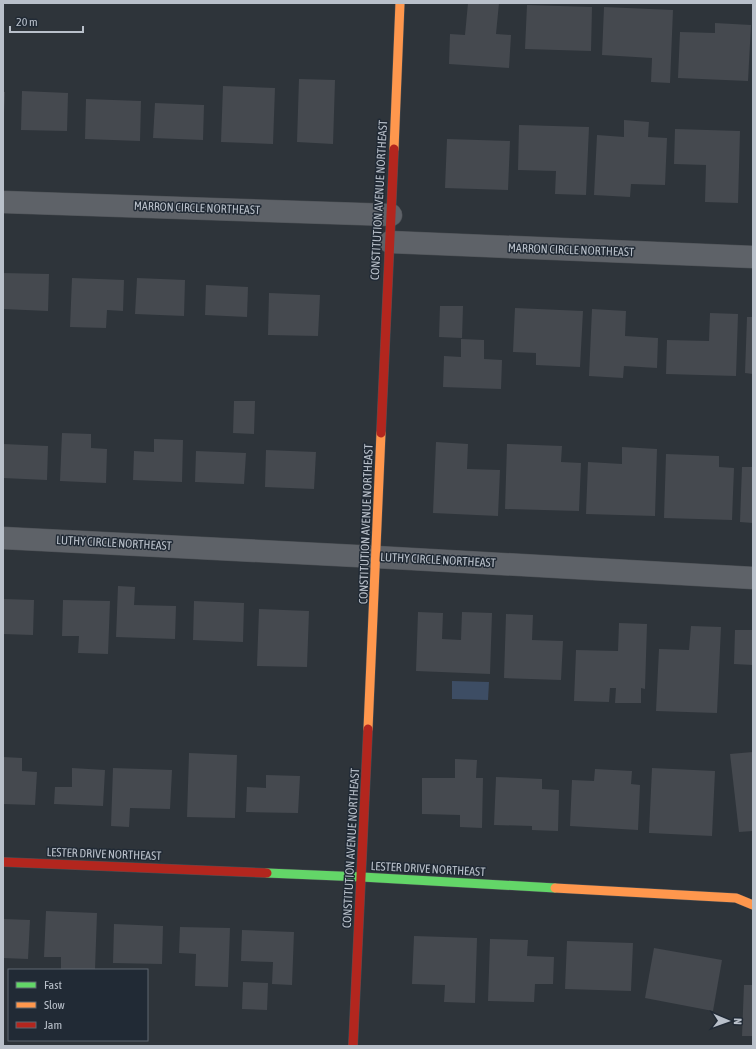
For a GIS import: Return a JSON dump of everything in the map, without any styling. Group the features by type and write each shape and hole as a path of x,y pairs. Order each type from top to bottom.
{"street":[{"name":"CONSTITUTION AVENUE NORTHEAST","path":"353,1046 362,877 400,3"},
{"name":"MARRON CIRCLE NORTHEAST","path":"3,202 391,215"},
{"name":"MARRON CIRCLE NORTHEAST","path":"390,242 753,257"},
{"name":"LUTHY CIRCLE NORTHEAST","path":"3,538 753,578"},
{"name":"LESTER DRIVE NORTHEAST","path":"3,862 362,877 736,898 753,905"}],"water":[{"path":"452,681 489,682 488,700 452,699"}],"building":[{"path":"468,3 499,3 496,34 511,35 509,68 449,64 450,34 465,35"},
{"path":"527,5 592,7 591,51 525,49"},
{"path":"604,7 673,10 670,83 651,82 652,58 602,55"},
{"path":"715,23 751,25 748,81 678,78 680,32 715,33"},
{"path":"299,79 335,80 333,144 297,142"},
{"path":"223,86 275,88 273,144 221,142"},
{"path":"22,91 68,93 67,131 21,130"},
{"path":"3,92 5,92 4,113 3,113"},
{"path":"86,99 141,101 140,141 85,139"},
{"path":"155,103 204,105 203,140 153,138"},
{"path":"624,120 649,122 648,137 667,138 665,185 631,184 630,197 594,195 597,135 624,137"},
{"path":"519,125 589,127 586,195 555,194 556,171 518,170"},
{"path":"675,129 740,131 738,203 705,202 706,165 674,164"},
{"path":"447,139 510,141 508,190 445,188"},
{"path":"3,273 49,274 48,311 3,309"},
{"path":"72,278 124,280 123,311 107,310 106,328 70,327"},
{"path":"137,278 185,280 184,316 135,314"},
{"path":"206,285 248,287 247,317 205,315"},
{"path":"269,293 320,295 318,336 268,335"},
{"path":"440,306 463,306 462,338 439,337"},
{"path":"515,308 583,311 580,367 536,365 536,353 513,352"},
{"path":"592,309 626,311 625,336 658,338 657,368 624,366 623,378 589,376"},
{"path":"710,313 738,314 736,376 666,374 667,340 709,341"},
{"path":"747,317 753,317 753,374 745,373"},
{"path":"461,339 484,340 484,359 502,360 501,389 443,387 444,356 461,357"},
{"path":"234,401 255,401 254,434 233,433"},
{"path":"62,433 91,434 91,448 107,449 106,483 60,481"},
{"path":"154,439 183,440 182,482 133,480 134,451 154,452"},
{"path":"436,442 468,444 467,469 500,470 498,516 433,513"},
{"path":"3,444 48,446 47,480 3,478"},
{"path":"507,444 562,446 561,462 581,463 579,511 505,509"},
{"path":"622,447 657,449 655,516 586,514 588,462 622,464"},
{"path":"266,450 316,452 314,489 265,487"},
{"path":"196,451 246,453 244,484 195,482"},
{"path":"666,454 719,456 719,467 734,468 732,520 664,518"},
{"path":"742,467 753,467 753,523 740,522"},
{"path":"118,586 135,587 134,605 176,606 175,639 116,637"},
{"path":"3,599 34,600 33,635 3,634"},
{"path":"63,600 110,601 108,654 78,653 79,636 62,636"},
{"path":"194,601 244,603 243,642 193,640"},
{"path":"259,609 309,611 307,667 257,666"},
{"path":"418,612 443,613 442,639 461,640 462,612 492,613 490,674 416,671"},
{"path":"506,614 533,615 532,640 563,641 561,680 504,678"},
{"path":"619,623 647,624 645,689 641,688 641,703 615,703 616,688 610,688 609,702 574,701 576,650 618,651"},
{"path":"691,626 721,627 717,713 656,711 659,649 689,650"},
{"path":"735,630 753,630 753,665 734,664"},
{"path":"753,752 753,831 739,832 730,754"},
{"path":"189,753 237,755 235,818 187,817"},
{"path":"3,757 22,758 22,771 37,772 35,805 3,804"},
{"path":"455,759 477,760 476,778 483,778 482,828 460,827 460,815 422,814 422,778 455,778"},
{"path":"72,768 105,770 103,806 54,804 55,787 72,787"},
{"path":"113,768 172,770 170,809 130,808 129,827 111,826"},
{"path":"652,768 715,771 712,836 649,833"},
{"path":"595,769 632,771 631,784 640,785 638,830 570,826 572,780 594,781"},
{"path":"266,775 300,776 298,813 246,812 247,787 266,788"},
{"path":"496,777 542,779 542,789 559,790 558,831 532,830 532,826 494,825"},
{"path":"46,911 97,913 95,969 61,969 61,957 44,957"},
{"path":"3,919 30,920 28,959 3,958"},
{"path":"114,924 163,926 162,964 113,963"},
{"path":"180,927 230,928 228,987 195,986 196,954 179,953"},
{"path":"242,930 294,932 292,985 272,984 273,962 241,961"},
{"path":"414,936 477,938 475,1003 444,1002 445,985 412,984"},
{"path":"490,939 528,940 527,956 554,957 553,984 535,984 534,1002 488,1001"},
{"path":"567,941 633,943 631,991 565,989"},
{"path":"654,948 722,960 713,1011 645,998"},
{"path":"243,982 268,983 267,1010 242,1009"},
{"path":"744,985 753,985 753,1036 742,1036"}],"traffic: fast":[{"path":"267,873 555,888"}],"traffic: slow":[{"path":"394,149 400,3"},
{"path":"368,729 381,433"},
{"path":"555,888 736,898 753,905"}],"traffic: jam":[{"path":"381,433 394,149"},
{"path":"353,1046 368,729"},
{"path":"3,862 267,873"}]}
